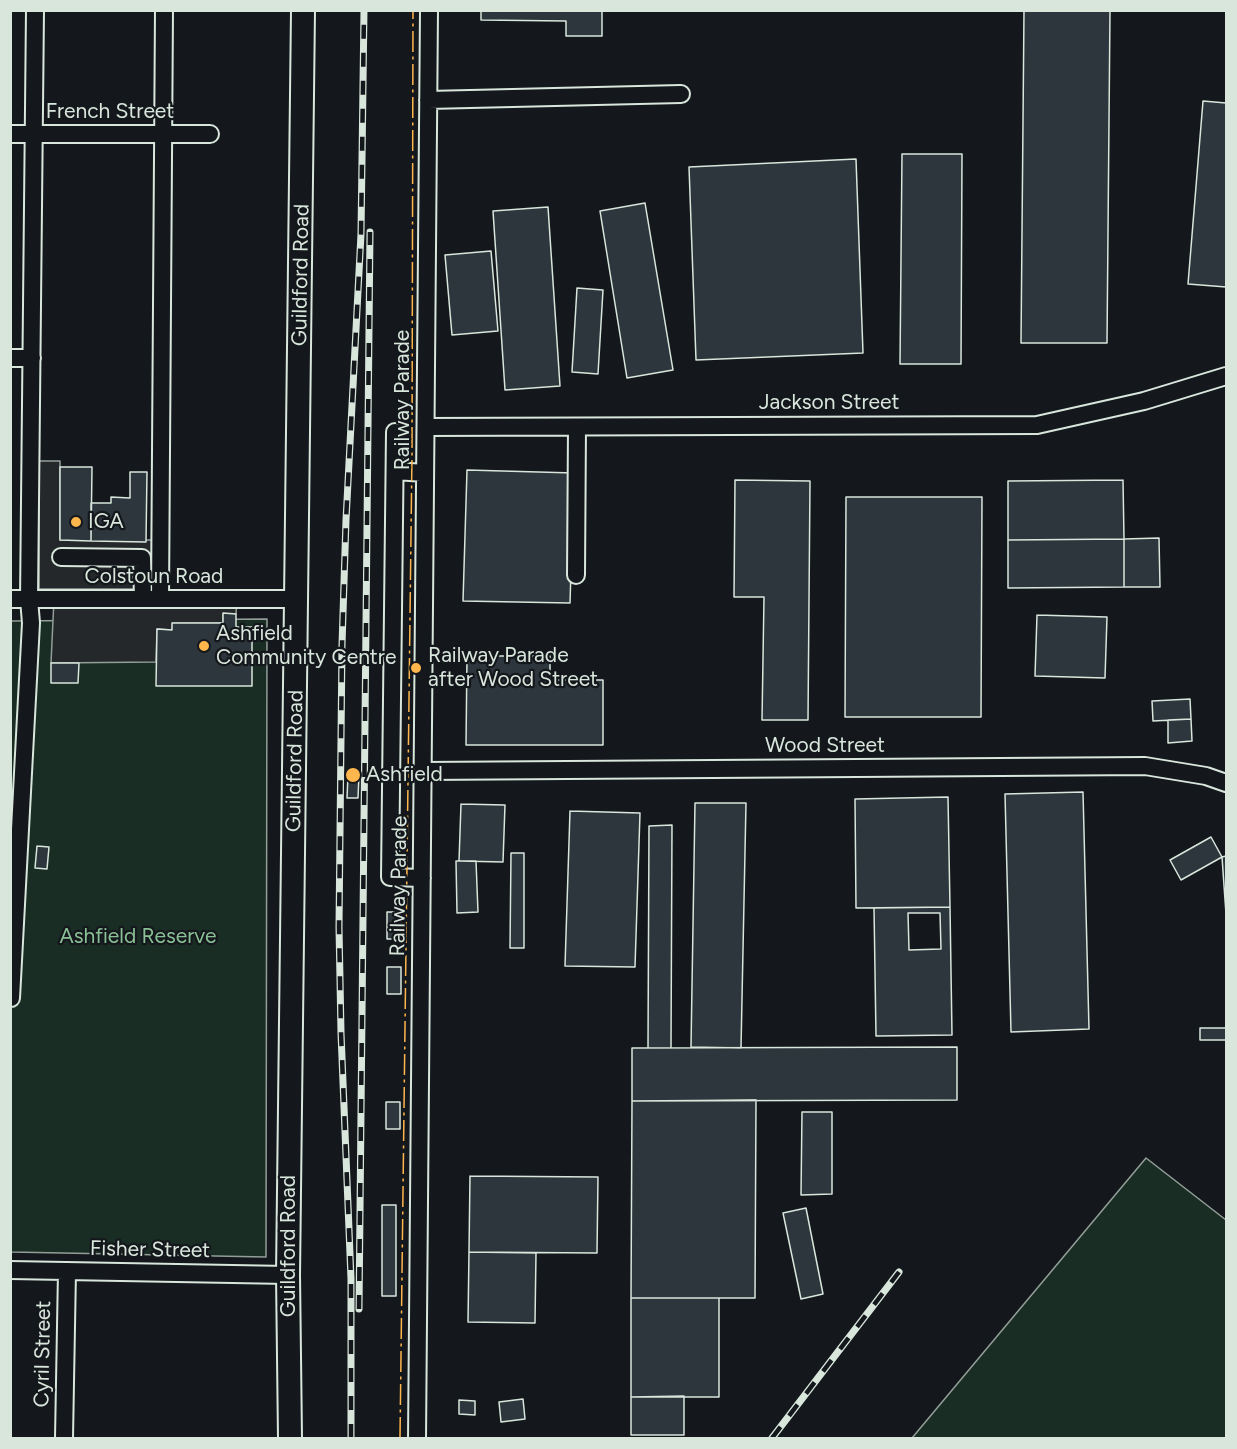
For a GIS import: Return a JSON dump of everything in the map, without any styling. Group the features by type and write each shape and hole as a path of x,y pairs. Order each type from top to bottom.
{"highway":[{"name":"Guildford Road","path":"290,1438 288,1275 303,10"}],"street":[{"path":"11,998 31,623 29,599 34,10"},
{"path":"160,599 164,10"},
{"name":"Railway Parade","path":"417,1438 429,10"},
{"path":"428,100 681,94"},
{"name":"French Street","path":"10,134 210,134"},
{"path":"10,358 32,358"},
{"name":"Jackson Street","path":"426,427 1037,425 1144,401 1227,376"},
{"path":"576,575 577,427"},
{"path":"395,432 390,878 422,878"},
{"path":"395,471 425,473"},
{"path":"61,558 142,558 142,599"},
{"name":"Colstoun Road","path":"10,599 297,600"},
{"name":"Wood Street","path":"423,771 1145,766 1206,776 1227,783"},
{"name":"Fisher Street","path":"10,1270 288,1275"},
{"name":"Cyril Street","path":"64,1438 67,1271"}],"green space":[{"name":"Ashfield Reserve","path":"267,619 266,1257 11,1252 11,621"},
{"path":"1146,1158 1226,1220 1226,1438 912,1438"}],"shaded area":[{"path":"39,461 60,461 60,540 152,540 151,589 39,589"},
{"path":"54,599 237,599 236,614 223,614 223,623 173,623 172,630 157,629 156,662 51,663"}],"building":[{"path":"481,10 602,10 602,36 566,36 566,21 481,20"},
{"path":"1024,10 1110,10 1107,343 1021,343"},
{"path":"1203,101 1226,103 1226,287 1188,284"},
{"path":"902,154 962,154 961,364 900,364"},
{"path":"856,159 863,353 696,360 689,167"},
{"path":"645,203 673,370 627,378 600,211"},
{"path":"548,207 560,386 505,390 493,211"},
{"path":"491,251 498,331 452,335 445,255"},
{"path":"577,288 603,290 598,374 572,372"},
{"name":"IGA","path":"60,467 92,467 91,541 60,540"},
{"path":"467,470 574,473 570,603 463,601"},
{"path":"130,472 147,472 146,542 91,541 91,503 111,503 111,497 130,498"},
{"path":"735,480 810,481 808,720 762,720 764,597 734,597"},
{"path":"1123,480 1124,539 1008,540 1008,481"},
{"path":"846,497 982,497 981,717 845,717"},
{"path":"1159,538 1160,587 1124,587 1124,539"},
{"path":"1124,539 1124,587 1008,588 1008,540"},
{"name":"Ashfield Community Centre","path":"223,613 236,614 236,627 252,627 252,686 156,686 157,629 172,630 172,623 223,623"},
{"path":"1037,615 1107,617 1105,678 1035,676"},
{"path":"467,656 550,656 550,680 603,680 603,745 466,745"},
{"path":"51,663 79,663 78,683 51,683"},
{"path":"1190,699 1191,719 1153,721 1152,701"},
{"path":"1191,719 1192,741 1168,743 1168,720"},
{"path":"348,775 359,775 358,798 347,798"},
{"path":"1083,792 1089,1029 1011,1032 1005,794"},
{"path":"948,797 950,907 856,908 855,799"},
{"path":"695,803 746,803 741,1048 691,1047"},
{"path":"461,804 505,805 503,862 459,861"},
{"path":"570,811 640,813 635,967 565,966"},
{"path":"672,825 671,1048 648,1048 649,826"},
{"path":"1211,837 1222,857 1181,880 1170,860"},
{"path":"37,846 49,847 47,869 35,868"},
{"path":"511,853 524,853 524,948 510,948"},
{"path":"1226,856 1226,914 1222,857"},
{"path":"456,861 476,861 478,912 457,913"},
{"path":"950,907 952,1035 876,1036 874,908"},
{"path":"387,912 401,912 401,939 387,939"},
{"path":"908,913 940,913 941,949 909,950"},
{"path":"387,967 401,967 401,994 387,994"},
{"path":"1200,1028 1226,1028 1226,1040 1200,1040"},
{"path":"957,1047 957,1100 632,1101 632,1048"},
{"path":"756,1100 755,1298 631,1298 632,1101"},
{"path":"386,1102 400,1102 400,1129 386,1129"},
{"path":"802,1112 832,1112 832,1194 801,1195"},
{"path":"470,1176 598,1177 597,1253 469,1252"},
{"path":"382,1205 396,1205 396,1296 382,1296"},
{"path":"806,1208 823,1294 801,1299 783,1213"},
{"path":"469,1252 536,1253 535,1323 468,1322"},
{"path":"631,1298 719,1298 719,1397 631,1397"},
{"path":"684,1396 684,1435 631,1435 631,1397"},
{"path":"523,1399 525,1419 501,1422 499,1402"},
{"path":"459,1400 475,1401 475,1415 459,1414"}],"railway":[{"path":"351,1438 351,1279 339,927 342,645 361,234 364,10"},
{"path":"359,1309 370,232"},
{"path":"772,1438 899,1272"}],"power":[{"path":"400,1438 412,453 413,10"}],"place":[{"name":"IGA","path":"76,522"},
{"name":"Ashfield Community Centre","path":"204,646"},
{"name":"Railway Parade after Wood Street","path":"416,668"},
{"name":"Ashfield","path":"353,775"}]}
